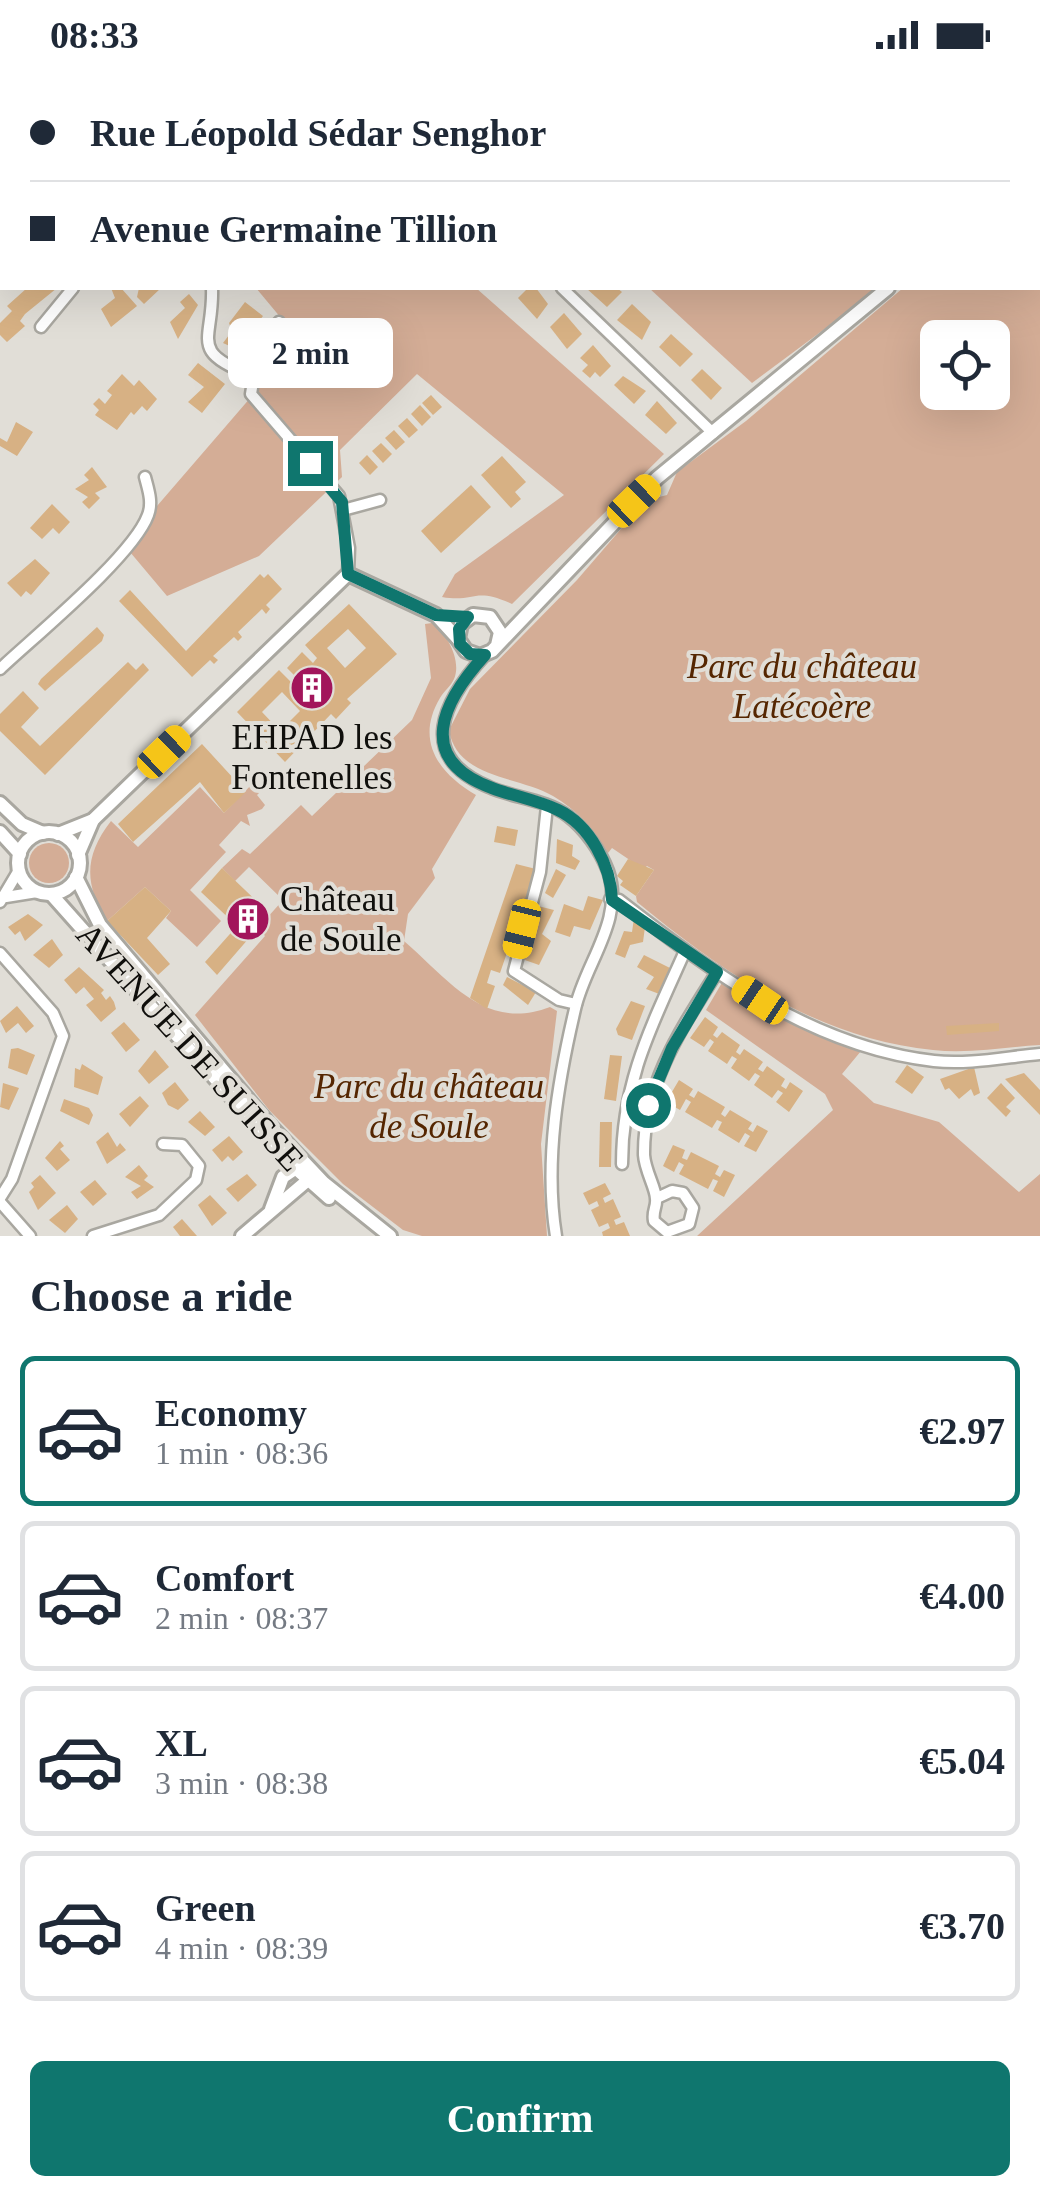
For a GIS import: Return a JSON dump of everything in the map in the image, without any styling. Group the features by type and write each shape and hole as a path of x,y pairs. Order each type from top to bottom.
{"street":[{"path":"40,327 72,290"},
{"path":"212,290 205,328 208,348 218,361 251,375"},
{"path":"564,290 713,434"},
{"path":"556,1236 556,1109 576,1004 609,922 608,871 588,836 568,816 475,780 443,748 440,732 446,712 485,655 577,566 645,489 886,290"},
{"path":"279,322 258,350 250,394 336,492 343,510 348,574"},
{"path":"0,669 76,600 138,532 150,511 145,476"},
{"path":"343,510 380,500"},
{"path":"348,574 436,615 522,618"},
{"path":"3,899 68,887 76,877 78,855 93,820 348,574"},
{"path":"436,615 470,654 485,655"},
{"path":"458,639 461,624 468,617"},
{"path":"490,617 500,632 497,645"},
{"path":"0,654 13,657"},
{"path":"0,804 17,820 71,841 78,855"},
{"path":"548,806 540,872 514,971 560,1000 576,1004"},
{"path":"3,899 30,838 93,820"},
{"path":"0,832 20,854"},
{"path":"19,870 26,883 44,893"},
{"name":"AVENUE DE SUISSE","path":"76,877 100,925 303,1171 390,1236"},
{"name":"AVENUE DE SUISSE","path":"44,893 303,1171 378,1236"},
{"path":"610,899 717,972 799,1021 873,1050 953,1062 1040,1054"},
{"path":"622,1164 626,1106 637,1056 685,951"},
{"path":"0,953 53,1013 62,1036 12,1179 0,1200 30,1236"},
{"path":"656,1198 672,1190 688,1197 693,1214 689,1224 679,1231 662,1229 652,1215 656,1198 648,1182 644,1156 648,1105 672,1048 717,972"},
{"path":"93,1236 154,1218 196,1180 199,1166 182,1146 163,1144"},
{"path":"270,1210 283,1178 303,1171"},
{"path":"242,1236 303,1171"}],"green space":[{"path":"258,290 478,290 664,454 512,604 482,595 442,597 455,574 564,495 417,374 340,450 342,477 259,556 167,596 130,552 157,506 264,382 286,324"},
{"path":"651,290 877,290 752,383"},
{"name":"Parc du château Latécoère","path":"901,290 1040,290 1040,1045 960,1051 891,1043 851,1032 774,999 704,954 637,902 636,896 654,870 647,866 643,869 612,848 608,853 570,807 539,789 476,767 454,746 449,730 470,689 577,580 652,493 659,497 667,495 677,472 746,421"},
{"name":"Parc du château de Soule","path":"432,623 452,648 456,672 433,713 430,741 441,766 476,795 432,869 435,878 408,914 404,941 453,986 487,1007 506,1013 550,1007 557,1011 541,1144 547,1236 422,1236 403,1230 343,1184 269,1110 195,1015 265,936 258,928 283,900 249,867 235,881 222,868 242,849 250,854 301,805 312,816 412,720 431,678 425,624"},
{"path":"255,781 263,789 257,795 265,805 247,815 250,826 241,821 219,845 226,852 190,890 221,921 197,947 166,918 171,911 145,887 107,921 94,895 90,870 96,846 111,821 138,847 200,787 224,813"},
{"path":"49,843 63,849 69,863 63,877 49,883 35,877 29,863 35,849"},
{"path":"723,981 779,1016 861,1051 842,1074 874,1103 939,1122 1019,1192 1040,1174 1040,1236 697,1236 833,1110 825,1094 706,1010"}],"building":[{"path":"25,290 55,290 25,314 20,321 25,326 7,342 0,335 0,323 12,311 7,306"},
{"path":"112,290 123,290 137,306 111,327 101,309 115,298"},
{"path":"139,290 159,290 144,304 137,297"},
{"path":"526,290 538,290 548,304 537,319 518,298"},
{"path":"588,290 622,292 607,307"},
{"path":"189,294 198,305 178,339 170,322 185,308 180,302"},
{"path":"245,302 263,316 237,349 246,353 242,362 230,356 234,348 223,343 232,331 229,323"},
{"path":"632,304 651,322 642,340 617,320"},
{"path":"564,313 582,334 567,349 550,327"},
{"path":"671,334 693,354 680,367 659,347"},
{"path":"593,345 611,366 600,377 595,372 590,378 582,371 588,365 580,358"},
{"path":"198,363 225,384 202,413 188,402 204,387 188,375"},
{"path":"702,369 722,388 711,400 691,380"},
{"path":"122,374 134,386 139,380 157,399 147,411 142,406 134,415 131,412 117,430 95,415 99,410 93,404 99,398 105,404 112,395 107,391"},
{"path":"623,376 646,391 634,404 614,385"},
{"path":"431,395 442,407 433,415 422,403"},
{"path":"657,401 677,423 666,434 645,415"},
{"path":"420,405 431,417 422,426 411,414"},
{"path":"407,418 418,430 409,438 398,426"},
{"path":"16,422 33,432 17,456 0,446 0,438 7,442"},
{"path":"394,430 405,442 396,450 385,438"},
{"path":"381,443 392,454 383,463 372,451"},
{"path":"367,455 378,467 370,475 359,463"},
{"path":"502,456 526,482 515,492 521,499 511,508 481,475"},
{"path":"92,467 107,487 95,493 100,498 89,509 82,502 88,497 75,489 89,480 84,475"},
{"path":"471,485 491,507 441,553 421,531"},
{"path":"52,504 70,522 59,534 53,528 42,539 30,528"},
{"path":"35,559 50,573 31,595 26,591 21,597 7,583"},
{"path":"260,574 264,578 268,574 282,589 266,605 270,609 266,614 262,609 238,632 242,637 238,641 234,637 213,656 218,660 214,664 210,660 192,677 119,601 130,590 186,651"},
{"name":"EHPAD les Fontenelles","path":"349,604 397,654 347,699 351,703 336,719 331,714 285,762 237,712 279,670 292,683 297,678 287,668 302,652 313,663 317,658 305,645","holes":["348,629 366,648 345,668 327,648","282,692 300,711 280,731 262,712"]},
{"path":"97,627 104,635 102,641 45,691 38,684 41,679"},
{"path":"128,662 136,670 143,663 149,670 45,775 0,731 0,714 23,691 39,708 21,727 40,746"},
{"path":"202,744 246,792 224,813 200,782 133,842 118,824"},
{"path":"497,826 518,830 515,846 494,842"},
{"path":"557,839 573,845 572,856 580,861 575,870 556,863"},
{"path":"628,859 654,870 636,896 620,885 623,881 617,876"},
{"path":"516,864 536,869 500,973 491,970 487,983 495,986 487,1009 470,998"},
{"name":"Château de Soule","path":"222,868 270,914 217,975 205,962 237,926 201,892"},
{"path":"556,869 566,875 553,898 545,893"},
{"path":"145,887 171,911 147,938 170,964 158,975 107,921"},
{"path":"588,896 603,900 590,930 574,926 570,937 555,932 564,904 583,911"},
{"path":"538,906 554,910 542,934 551,941 539,965 522,959"},
{"path":"28,914 43,925 25,941 20,931 15,935 8,927"},
{"path":"634,918 645,927 643,942 630,945 625,958 615,954 624,931 632,932"},
{"path":"52,939 63,955 49,968 33,955"},
{"path":"644,955 672,969 662,995 646,989 654,977 637,967"},
{"path":"79,967 104,990 101,993 106,1000 110,996 114,1002 116,1009 101,1022 86,1005 94,999 84,987 76,994 64,980"},
{"path":"507,977 536,992 528,1005 503,985"},
{"path":"631,1001 645,1006 632,1040 618,1035 616,1029"},
{"path":"17,1006 34,1026 26,1033 18,1023 6,1033 0,1021"},
{"path":"705,1017 718,1027 713,1035 717,1038 722,1032 740,1045 736,1052 740,1055 744,1049 763,1062 758,1069 763,1072 767,1066 785,1079 781,1086 786,1089 790,1082 803,1091 789,1112 776,1102 783,1093 778,1090 772,1098 754,1085 760,1076 755,1073 749,1081 731,1068 737,1059 732,1056 727,1064 708,1051 714,1042 710,1039 704,1047 690,1038"},
{"path":"124,1022 140,1040 126,1052 111,1033"},
{"path":"999,1023 999,1031 947,1035 946,1026"},
{"path":"11,1049 35,1055 27,1075 8,1068"},
{"path":"155,1050 169,1067 149,1084 138,1071"},
{"path":"610,1055 622,1056 616,1101 604,1099"},
{"path":"82,1064 103,1077 98,1095 74,1087 75,1068 80,1070"},
{"path":"907,1065 924,1077 912,1094 895,1082"},
{"path":"974,1067 980,1093 974,1096 971,1089 959,1099 949,1088 945,1090 940,1079"},
{"path":"1024,1073 1040,1090 1040,1115 1005,1079"},
{"path":"679,1080 693,1089 689,1095 694,1098 698,1091 725,1107 721,1114 725,1117 730,1110 752,1123 748,1129 753,1132 757,1125 768,1131 756,1152 744,1146 750,1136 745,1133 739,1143 718,1130 722,1122 717,1120 712,1128 685,1112 691,1102 686,1099 680,1110 666,1102"},
{"path":"175,1082 189,1100 178,1110 168,1105 162,1093"},
{"path":"3,1083 19,1088 9,1110 0,1107"},
{"path":"1001,1083 1015,1098 1006,1107 1011,1111 1006,1117 987,1098"},
{"path":"140,1096 149,1106 130,1127 119,1114"},
{"path":"64,1099 89,1108 93,1115 89,1125 60,1111"},
{"path":"200,1111 215,1127 205,1136 188,1122"},
{"path":"600,1122 612,1122 611,1167 599,1167"},
{"path":"108,1132 117,1147 120,1143 126,1150 107,1164 96,1142"},
{"path":"229,1136 243,1152 233,1161 228,1156 222,1162 212,1150"},
{"path":"60,1141 64,1146 60,1149 70,1160 57,1171 45,1158"},
{"path":"673,1145 685,1150 682,1158 687,1160 691,1152 719,1166 715,1174 720,1177 724,1170 735,1175 724,1197 713,1191 718,1181 713,1179 708,1189 679,1174 684,1165 679,1162 674,1172 663,1166"},
{"path":"139,1165 148,1176 144,1180 154,1187 137,1199 131,1192 141,1186 125,1177"},
{"path":"247,1174 257,1185 238,1202 226,1189"},
{"path":"40,1175 56,1193 38,1210 29,1192 34,1187 31,1183"},
{"path":"95,1180 107,1194 93,1206 80,1192"},
{"path":"605,1183 611,1194 603,1198 605,1203 613,1199 621,1217 614,1220 616,1225 624,1222 630,1236 603,1236 602,1232 610,1228 608,1223 599,1227 591,1210 599,1206 597,1201 589,1205 583,1193"},
{"path":"210,1195 227,1213 212,1226 198,1205"},
{"path":"67,1205 78,1219 65,1233 49,1220"},
{"path":"182,1219 197,1236 180,1236 173,1227"}],"place":[{"name":"EHPAD les Fontenelles","path":"312,688"},
{"name":"Château de Soule","path":"248,919"}],"route":[{"path":"310,463 342,502 350,548 348,574 436,615 468,617 459,629 460,644 470,654 485,655 458,689 446,712 441,724 443,748 475,780 568,816 588,836 608,871 612,900 619,900 717,972 672,1048 648,1105"}]}
